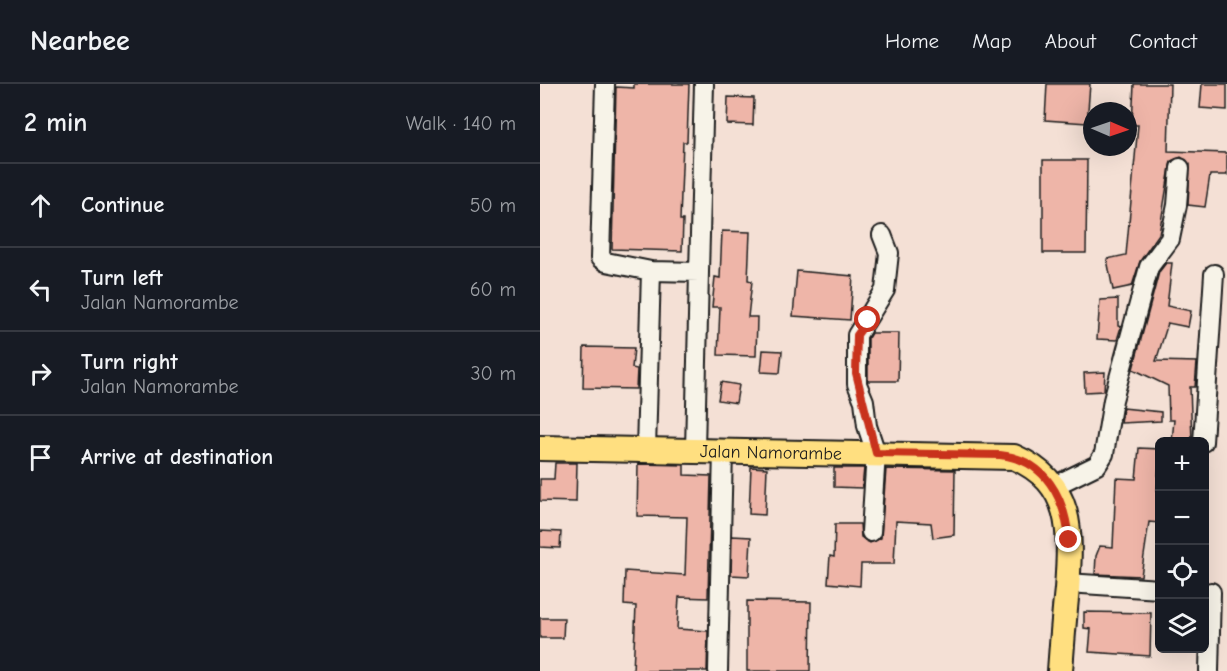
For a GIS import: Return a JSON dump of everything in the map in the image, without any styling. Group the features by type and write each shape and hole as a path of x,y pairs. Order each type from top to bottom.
{"main road":[{"name":"Jalan Namorambe","path":"540,448 1014,457 1033,465 1054,486 1067,516 1069,540 1060,671"}],"street":[{"path":"605,84 600,258 606,262 651,271 699,272"},
{"path":"694,450 704,84"},
{"path":"1054,486 1097,465 1104,454 1113,400 1149,267 1170,239 1177,205 1180,168"},
{"path":"871,532 876,453 856,373 857,335 879,303 888,273 889,253 882,235"},
{"path":"646,449 651,271"},
{"path":"1203,437 1214,274"},
{"path":"718,671 723,450"},
{"path":"1067,583 1155,589"},
{"path":"1209,671 1214,593"}],"building":[{"path":"634,84 689,84 687,142 683,142 680,220 683,220 682,251 612,249 616,87 634,88"},
{"path":"1047,84 1090,84 1089,102 1083,102 1083,123 1045,120"},
{"path":"1134,84 1170,84 1168,151 1227,153 1227,175 1210,175 1205,207 1188,205 1190,164 1181,157 1171,161 1159,234 1140,261 1132,286 1113,290 1107,259 1126,255 1135,156 1137,156 1137,102 1133,102"},
{"path":"1202,84 1227,84 1227,110 1200,108"},
{"path":"728,97 754,98 753,125 727,124"},
{"path":"1043,160 1087,160 1086,253 1043,253"},
{"path":"722,231 750,232 748,280 752,281 748,317 757,317 756,356 718,355 720,307 712,307 715,277 720,278"},
{"path":"1166,263 1172,263 1167,306 1191,311 1188,327 1168,323 1156,361 1197,362 1195,387 1190,387 1192,437 1172,437 1174,420 1169,420 1168,386 1133,369 1159,272"},
{"path":"797,271 853,276 850,320 793,316"},
{"path":"1118,299 1118,326 1121,327 1117,340 1097,339 1100,300"},
{"path":"871,333 899,333 898,381 868,381 868,338"},
{"path":"584,347 634,348 632,368 637,369 636,389 583,388"},
{"path":"763,350 782,351 780,373 761,372"},
{"path":"1105,372 1104,391 1085,392 1084,373"},
{"path":"721,382 739,385 736,403 718,400"},
{"path":"1123,408 1161,412 1161,421 1121,423"},
{"path":"1139,448 1155,449 1155,523 1149,522 1141,576 1095,574 1096,556 1100,546 1113,547 1116,478 1136,479"},
{"path":"555,463 577,463 576,502 540,501 540,479 554,479"},
{"path":"638,464 684,465 684,475 711,476 708,598 679,597 677,629 708,631 707,671 633,671 636,606 624,605 625,571 685,575 687,517 637,516"},
{"path":"751,467 767,468 765,515 749,514"},
{"path":"834,468 864,468 862,488 834,487"},
{"path":"886,469 955,470 954,535 933,538 931,523 896,521 894,564 861,564 860,586 828,583 830,556 834,557 835,524 860,524 861,537 870,543 881,538"},
{"path":"540,531 561,532 560,548 540,547"},
{"path":"732,536 751,537 749,576 731,575"},
{"path":"747,601 811,602 810,671 747,671"},
{"path":"1084,612 1151,613 1150,656 1089,652 1091,629 1084,628"},
{"path":"540,618 564,618 563,638 540,638"}],"route":[{"path":"868,320 857,335 856,373 857,384 866,409 867,426 876,453 1000,455 1014,457 1033,465 1054,486 1061,500 1067,516 1069,540"}]}
